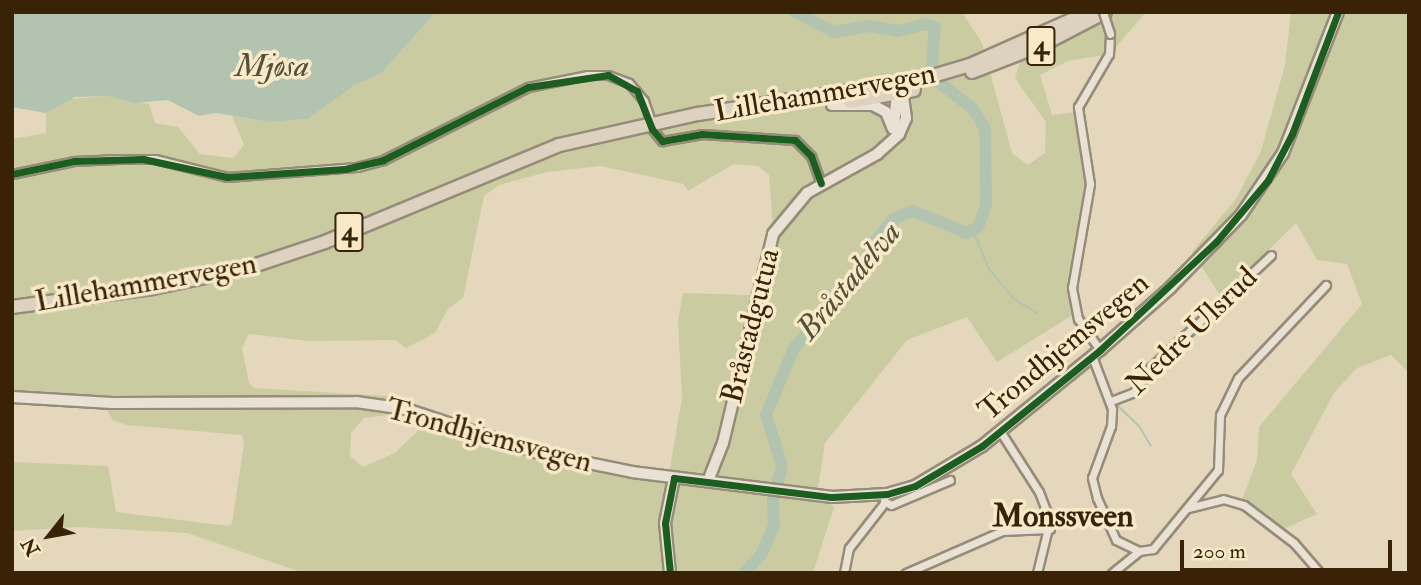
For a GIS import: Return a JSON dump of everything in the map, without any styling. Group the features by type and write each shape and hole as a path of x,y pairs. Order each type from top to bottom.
{"highway":[{"name":"Lillehammervegen","path":"972,69 1088,12"},
{"name":"Lillehammervegen","path":"675,120 832,105 907,88 1049,42 1104,12"},
{"name":"Lillehammervegen","path":"12,307 153,288 244,269 348,233 529,155 588,136 675,120 907,88"}],"main road":[{"name":"Trondhjemsvegen","path":"12,397 112,403 384,406 435,416 565,460 674,478 811,495 882,498 945,471 1000,431 1096,353 1216,243 1268,180 1292,134 1338,12"},
{"path":"890,144 907,88"},
{"name":"Bråstadgutua","path":"708,481 727,426 764,256 783,218 821,183 872,158 890,144 906,118 907,88"},
{"path":"832,105 873,105 886,112 893,130"},
{"path":"670,573 666,523 674,478"}],"street":[{"path":"1104,12 1110,34 1109,54 1078,107 1090,184 1072,288 1078,319 1096,353 1111,401 1111,426 1092,478 1111,533 1139,551"},
{"path":"12,174 74,161 118,159 155,159 227,177 345,169 383,160 528,87 608,75 637,91 650,118"},
{"path":"652,129 662,141 702,134 796,141 811,156 821,183"},
{"name":"Nedre Ulsrud","path":"1111,401 1134,392 1151,367 1271,255"},
{"path":"1112,573 1139,551 1160,542 1219,468 1220,415 1238,378 1326,285"},
{"path":"1000,431 1040,492 1050,528 1037,573"},
{"name":"Trondhjemsvegen","path":"882,498 891,505 950,481"},
{"path":"844,573 849,548 882,498"},
{"path":"1184,510 1223,499 1244,505 1300,548 1320,573"},
{"path":"906,573 1002,531 1050,528"}],"green space":[{"path":"436,12 962,12 982,43 1012,153 1028,165 1045,153 1046,122 1015,78 1023,53 1096,12 1146,12 1110,54 1068,61 1040,75 1052,115 1078,112 1090,176 1069,288 1076,313 997,362 967,317 907,340 825,443 817,494 834,507 813,573 304,573 187,533 77,527 12,531 12,462 108,466 116,512 228,526 232,524 244,443 242,435 127,425 113,420 105,407 12,394 12,139 46,133 46,113 68,99 107,96 149,104 155,123 178,127 200,154 233,158 244,145 232,116 269,122 308,119 355,85 382,73","holes":["734,164 758,166 769,175 773,229 749,295 683,293 678,320 682,398 669,474 541,452 430,419 395,453 363,467 350,456 351,433 364,418 389,415 388,396 254,388 249,383 242,348 249,334 308,341 396,340 406,348 435,333 448,309 463,298 484,196 499,185 547,172 601,166 684,184 688,191"]},
{"path":"1291,12 1409,12 1409,373 1391,355 1357,368 1334,393 1291,474 1317,514 1281,530 1241,502 1257,460 1259,427 1362,304 1347,264 1317,260 1296,223 1221,297 1192,252 1236,199 1261,151 1285,65"}],"water":[{"name":"Mjøsa","path":"12,12 436,12 382,73 355,85 308,119 269,122 216,113 199,116 168,100 135,103 107,96 75,97 46,113 12,107"}],"waterway":[{"name":"Bråstadelva","path":"744,573 761,555 774,526 773,498 782,466 766,415 794,348 849,288 873,244 893,219 913,211 967,233 978,227 986,205 985,128 972,108 931,76 935,27 926,24 898,31 869,26 834,32 795,12"},
{"path":"973,231 989,269 1013,298 1037,313"},
{"path":"1117,405 1139,426 1151,446"}],"cycle path":[{"path":"670,573 665,523 674,478 832,497 887,494 915,486 982,446 1100,350 1216,242 1268,180 1292,134 1338,12"},
{"path":"12,174 74,161 143,159 227,177 345,169 383,160 528,87 608,75 637,91 652,129 662,141 702,134 795,140 811,156 821,183"}],"district":[{"name":"Monssveen","path":"1063,516"}]}
